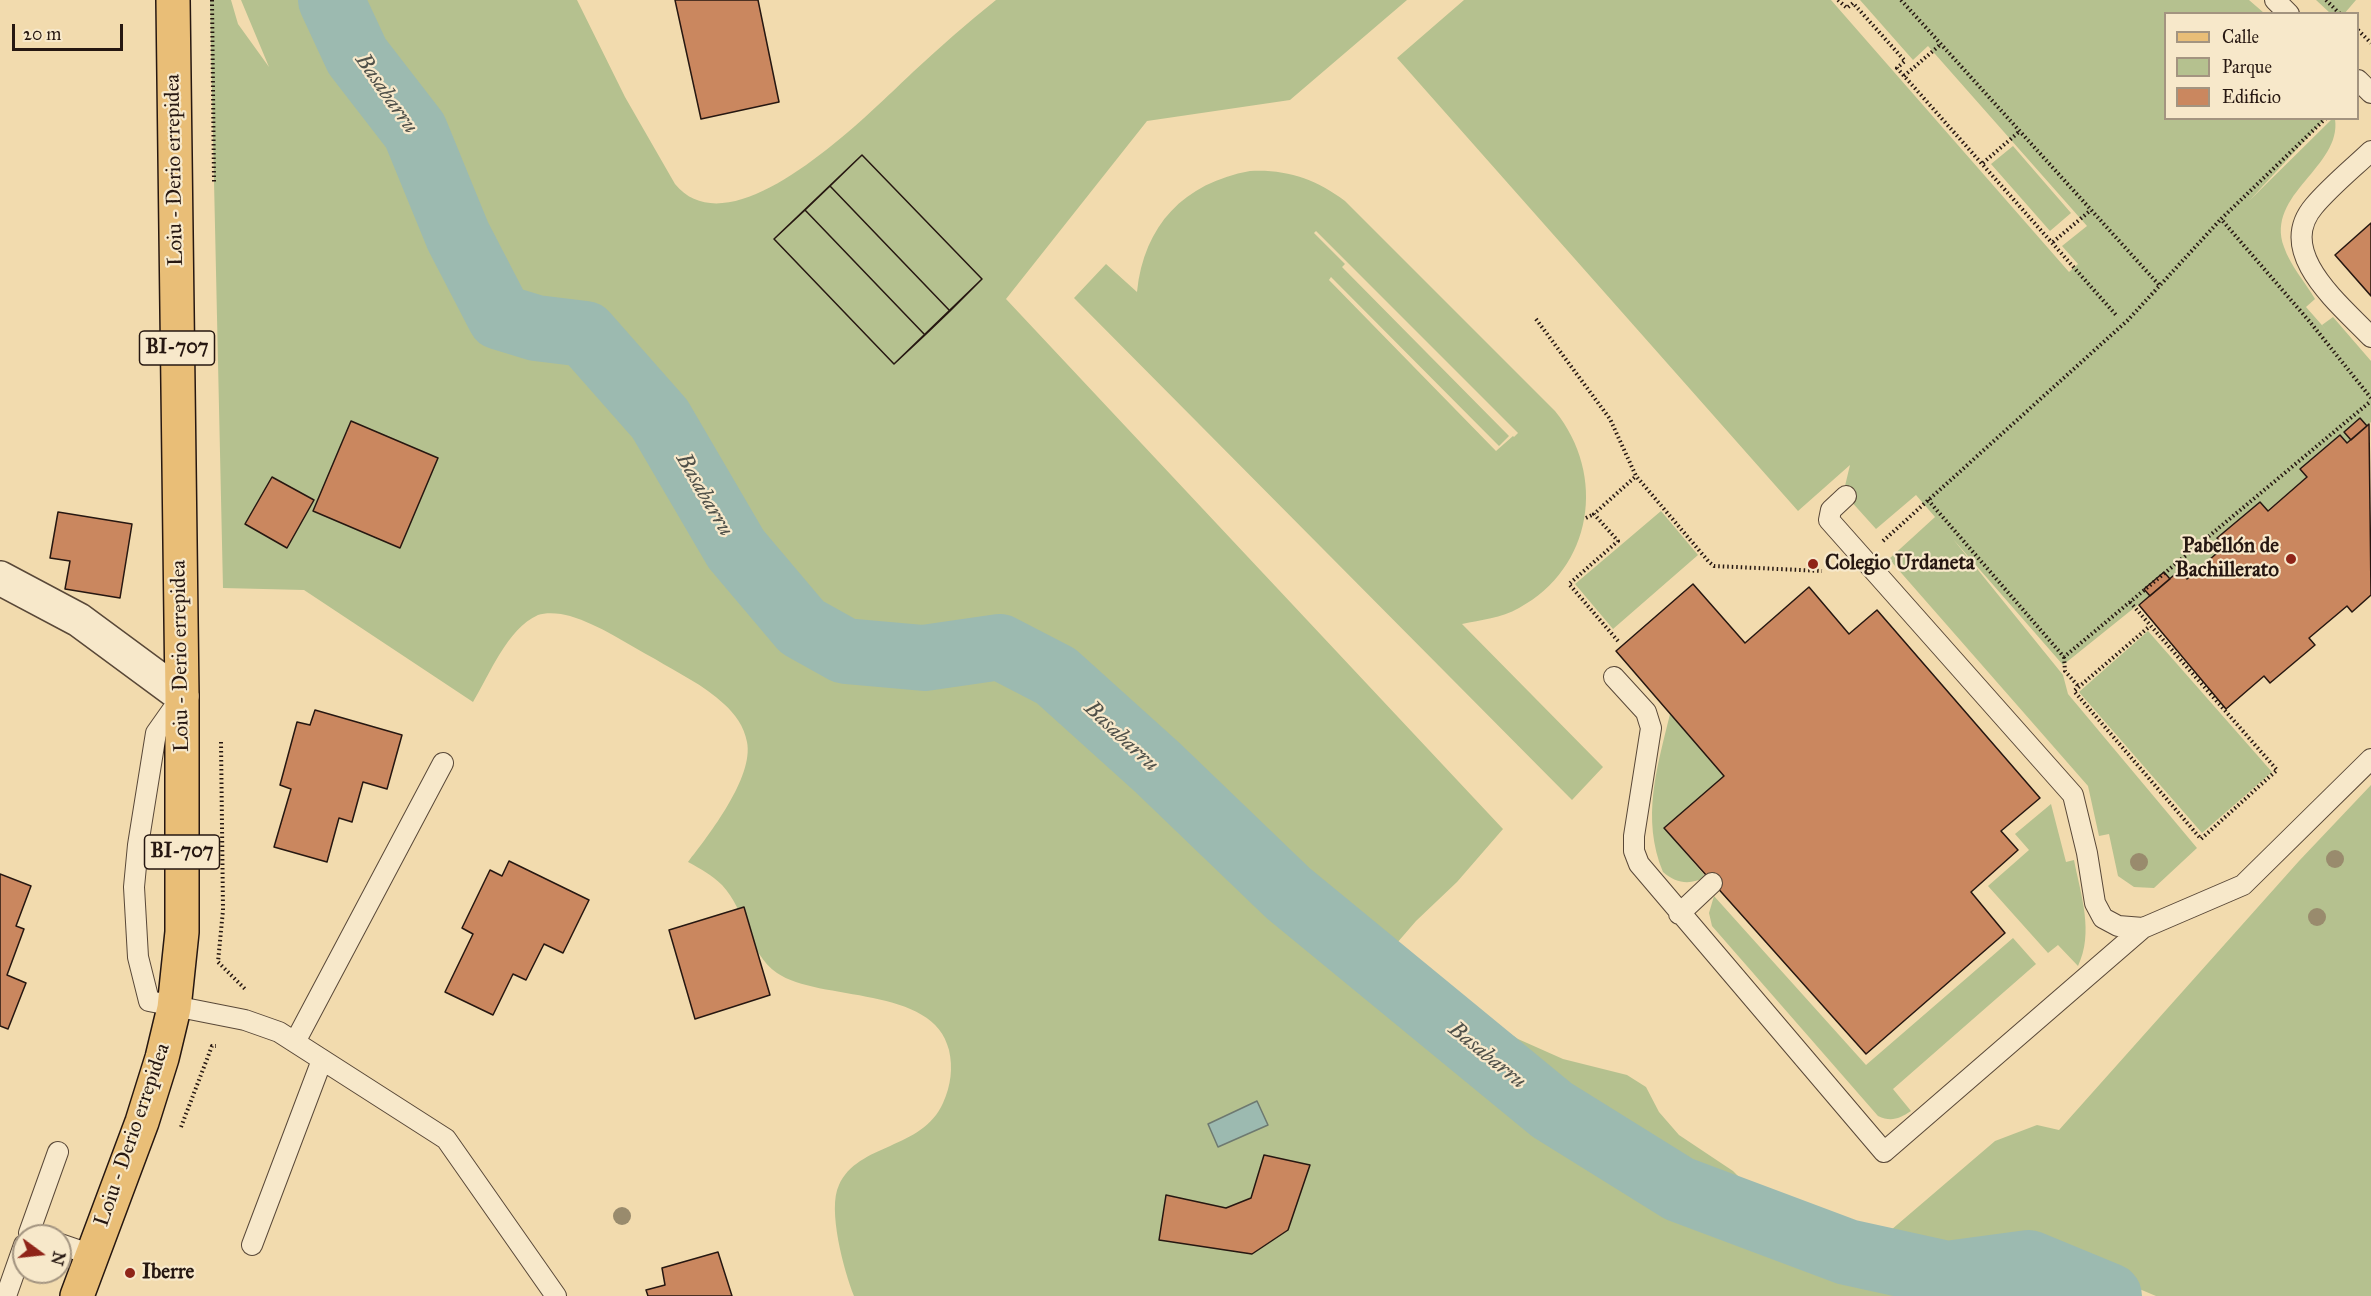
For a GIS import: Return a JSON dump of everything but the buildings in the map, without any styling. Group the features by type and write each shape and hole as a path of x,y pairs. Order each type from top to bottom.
{"main road":[{"name":"Loiu - Derio errepidea","path":"77,1296 142,1122 174,1008 182,932 182,696 173,0"}],"street":[{"path":"0,578 79,620 182,696"}],"lane":[{"path":"2275,0 2287,12"},
{"path":"2359,81 2371,93"},
{"path":"2371,151 2313,207 2305,222 2301,243 2305,260 2320,282 2371,337"},
{"path":"1846,496 1831,510 1829,520 2073,795 2087,853 2095,903 2103,918 2118,926 2143,928"},
{"path":"1614,676 1646,712 1650,728 1634,851 1639,864 1679,914 1884,1152 2143,928 2243,885 2371,759"},
{"path":"182,696 156,733 134,887 138,957 149,1001 174,1008 245,1020 279,1032 446,1139 556,1296"},
{"path":"295,1042 443,763"},
{"path":"1679,914 1712,883"},
{"path":"252,1245 322,1060"},
{"path":"35,1224 58,1152"},
{"path":"72,1248 92,1255"},
{"path":"6,1296 12,1282"}],"path":[{"path":"1901,0 2160,286"},
{"path":"2326,0 2338,12"},
{"path":"1840,1 1847,8 1853,3 1905,61 1897,68 2116,315"},
{"path":"2359,31 2371,43"},
{"path":"1904,76 1941,44"},
{"path":"1983,163 2020,131"},
{"path":"2053,242 2091,210"},
{"path":"1878,546 2128,320 2221,219"},
{"path":"1536,319 1610,419 1636,476 1714,566 1822,571"},
{"path":"2064,657 2371,401"},
{"path":"1586,518 1594,514 1636,476"},
{"path":"1928,500 2064,657 2066,670 2079,687"},
{"path":"1594,514 1618,541 1569,584 1618,640"},
{"path":"2130,602 2277,770 2200,839 2074,691 2150,626"}],"green space":[{"path":"210,0 231,0 238,24 269,67 241,0 577,0 625,97 675,184 700,201 731,202 765,190 800,169 835,143 943,44 996,0 1407,0 1290,100 1147,121 1006,299 1503,829 1457,882 1416,921 1390,951 1518,1039 1563,1059 1627,1075 1646,1087 1659,1112 1679,1135 1733,1171 1756,1194 1805,1235 1864,1265 1941,1279 1979,1276 2015,1281 2047,1296 854,1296 838,1240 835,1209 839,1185 848,1171 860,1161 906,1139 921,1130 933,1118 948,1090 951,1070 949,1050 939,1029 922,1015 899,1005 873,998 796,982 777,973 767,965 753,943 737,906 722,885 688,862 728,805 744,772 747,756 746,736 732,712 716,697 691,680 603,630 566,615 549,613 538,615 517,631 500,653 473,702 304,590 223,588"},
{"path":"1464,0 1831,0 2069,272 2078,264 2062,246 2087,226 1928,46 1913,60 1860,0 2249,0 2263,12 2164,12 2164,120 2324,120 2249,201 2331,120 2335,120 2334,136 2327,152 2294,196 2285,211 2281,228 2287,254 2315,299 2306,307 2328,332 2322,325 2333,317 2371,361 2371,422 2187,579 2180,571 2063,665 1953,539 2063,675 2068,694 2197,848 2154,888 2134,887 2118,876 2109,834 2099,836 2088,786 1889,559 1935,517 1916,495 1876,529 1840,489 1845,486 1850,465 1798,511 1397,58"},
{"path":"2316,0 2356,0 2346,12 2329,12"},
{"path":"2013,146 2071,213 2050,231 1991,164"},
{"path":"1250,171 1288,174 1312,181 1345,201 1555,411 1571,436 1582,463 1586,491 1584,518 1577,545 1563,569 1544,591 1512,611 1462,624 1603,767 1572,800 1074,298 1106,264 1137,292 1141,268 1158,227 1187,197 1226,177","holes":["1316,231 1518,433 1496,451 1329,280 1331,277 1499,446 1509,436 1342,267 1345,264 1314,233"]},
{"path":"1661,511 1698,555 1613,629 1575,584"},
{"path":"2148,631 2272,772 2202,833 2079,692"},
{"path":"1670,714 1724,776 1664,828 1706,877 1689,882 1673,879 1663,872 1656,852 1653,832 1653,793"},
{"path":"2371,785 2371,1296 2156,1296 2063,1257 1884,1236 1995,1141 2037,1125 2059,1130 2299,861"},
{"path":"2051,804 2066,862 2074,860 2083,900 2086,927 2083,953 2078,966 2058,945 2048,953 1988,886 2029,850 2015,834"},
{"path":"1714,896 1866,1065 2013,938 2036,964 1893,1089 1911,1111 1899,1118 1887,1119 1878,1116 1712,926 1709,913"}],"water":[{"path":"1257,1101 1268,1125 1218,1147 1208,1124"}],"waterway":[{"name":"Basabarru","path":"331,0 357,56 415,131 458,236 500,317 536,328 585,334 660,419 736,549 802,627 845,651 924,658 1000,647 1056,676 1158,768 1288,893 1552,1110 1679,1189 1847,1252 1947,1274 2029,1263 2109,1296"}],"place":[{"name":"Pabellón de Bachillerato","path":"2291,559"},
{"name":"Colegio Urdaneta","path":"1813,564"},
{"name":"Iberre","path":"130,1273"}]}
